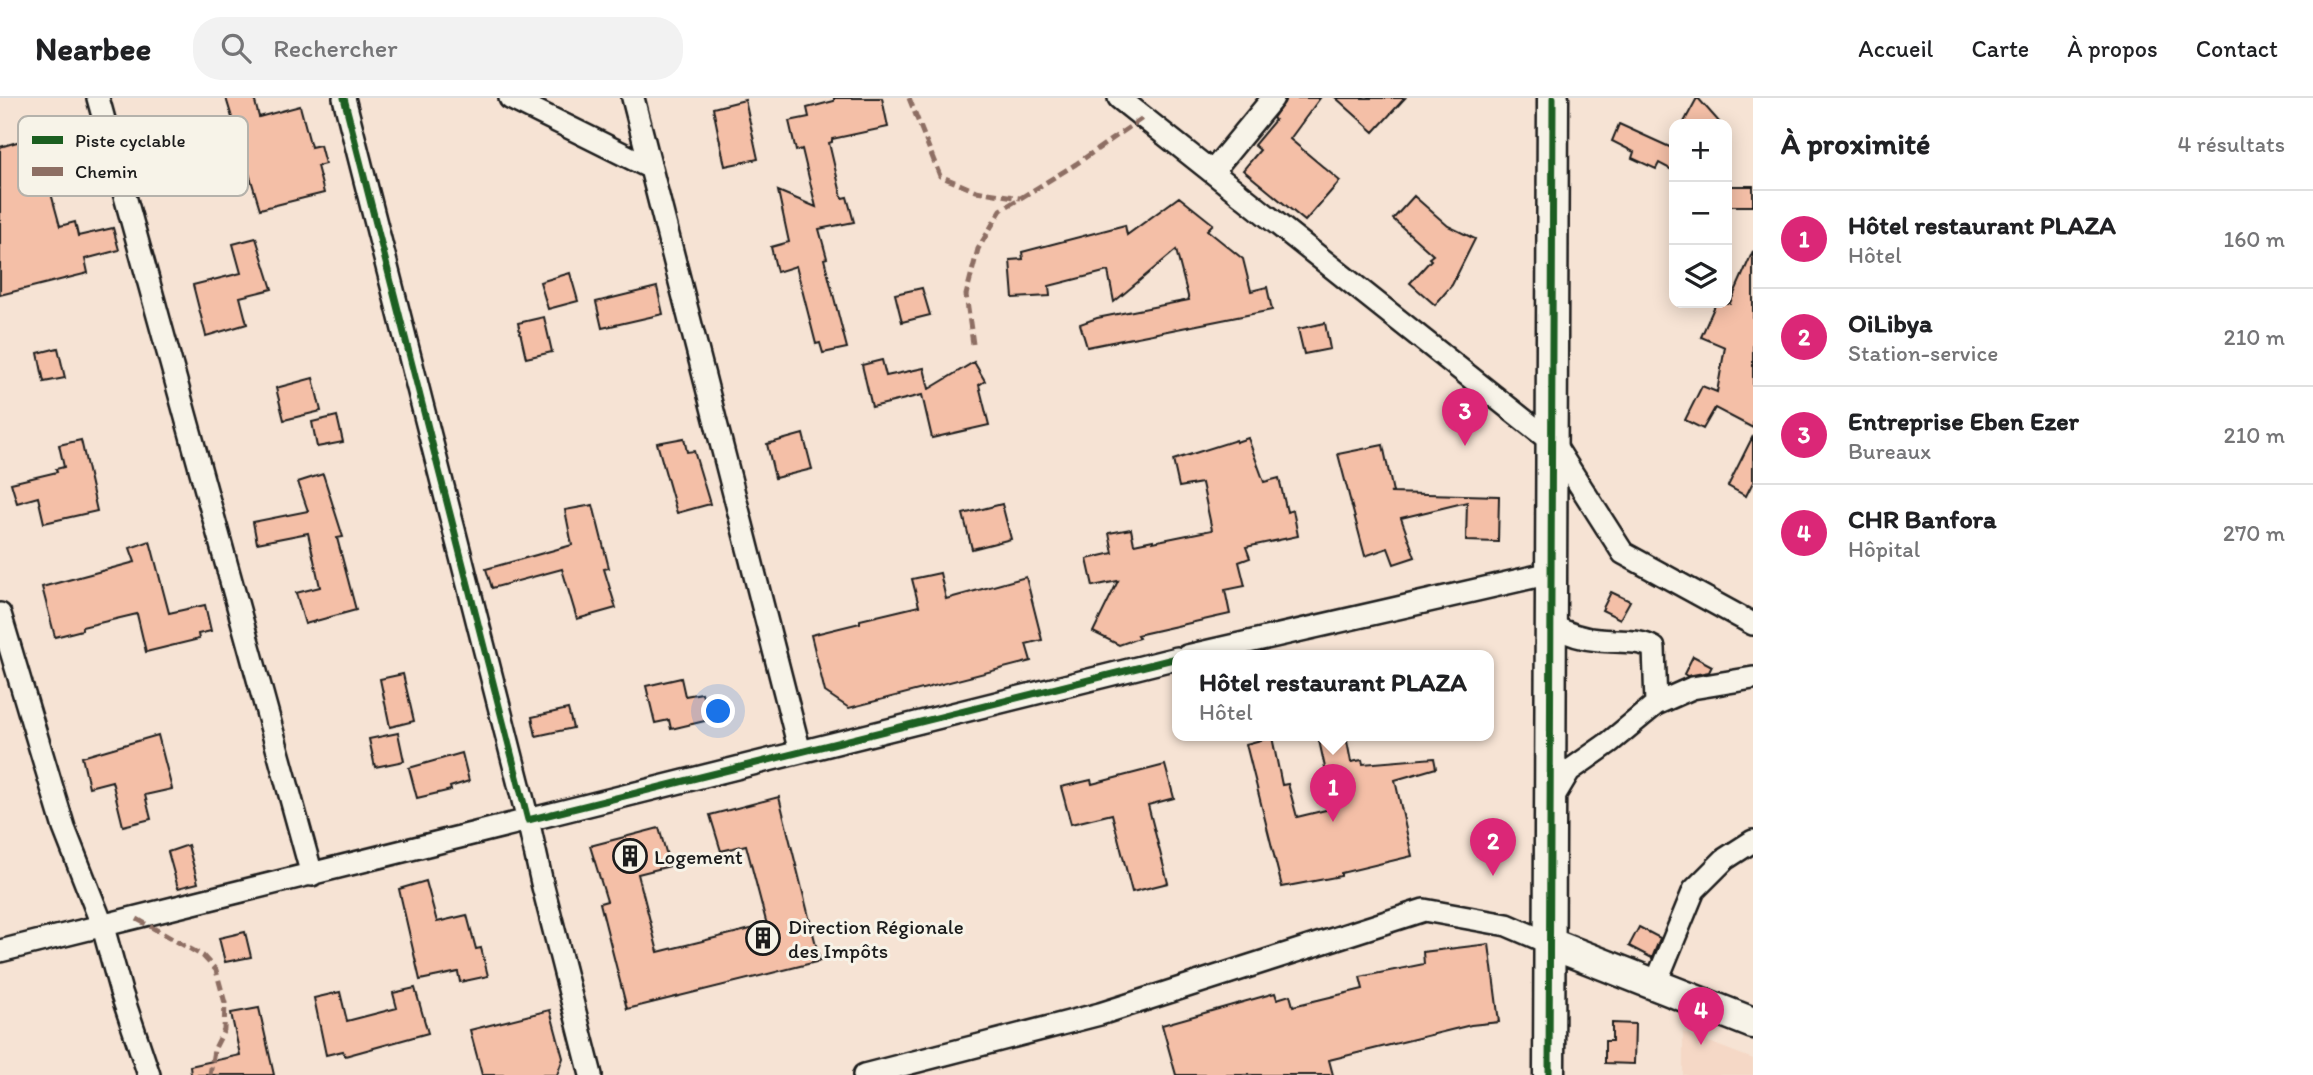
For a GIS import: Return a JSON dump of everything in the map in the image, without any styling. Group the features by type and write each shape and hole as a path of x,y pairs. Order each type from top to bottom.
{"street":[{"path":"98,98 103,116"},
{"path":"344,98 591,1075"},
{"path":"510,98 651,168"},
{"path":"633,98 800,752"},
{"path":"1119,98 1553,443 1623,553 1753,624"},
{"path":"1212,172 1273,98"},
{"path":"1549,1075 1553,98"},
{"path":"125,196 312,875"},
{"path":"1213,650 1551,573"},
{"path":"0,614 10,680 103,927 121,992 149,1075"},
{"path":"1551,625 1566,633 1596,640 1646,643 1654,648 1656,704"},
{"path":"0,951 1172,659"},
{"path":"1550,803 1569,771 1656,704 1692,688 1753,678"},
{"path":"1655,985 1694,890 1725,859 1753,841"},
{"path":"864,1075 1100,1014 1424,910 1507,925 1753,1023"}],"shaded area":[{"path":"1683,1032 1753,1059 1753,1075 1683,1075"}],"building":[{"path":"226,98 254,98 259,117 300,106 311,147 320,145 325,164 317,166 324,193 260,209 248,170 248,116 232,116"},
{"path":"834,98 882,98 888,127 832,139 829,143 842,198 847,197 854,222 819,229 847,348 823,353 820,343 816,344 796,266 777,272 771,247 789,242 778,191 816,207 802,149 796,151 789,121 809,117 807,108 834,101"},
{"path":"1287,98 1320,98 1290,139 1340,181 1305,221 1243,170 1260,150 1254,145 1275,120 1273,118"},
{"path":"1336,98 1405,98 1374,132"},
{"path":"1698,98 1717,119 1686,119"},
{"path":"745,100 758,159 725,166 713,108"},
{"path":"1619,124 1669,147 1669,168 1659,163 1656,169 1632,158 1634,152 1612,141"},
{"path":"18,142 18,196 52,196 60,226 75,222 78,236 113,228 119,250 85,259 88,273 0,295 0,147"},
{"path":"1732,186 1753,186 1753,206 1732,206"},
{"path":"1414,196 1448,226 1475,239 1452,285 1435,305 1410,283 1433,255 1393,219"},
{"path":"1179,197 1213,224 1207,230 1243,259 1251,291 1267,287 1272,310 1087,347 1080,324 1097,318 1189,300 1176,250 1114,302 1108,271 1049,286 1050,296 1013,298 1010,260 1023,259 1022,252 1125,225 1127,235"},
{"path":"256,238 272,289 240,297 247,324 206,336 193,285 241,273 233,244"},
{"path":"1753,251 1753,428 1715,408 1703,429 1685,420 1702,386 1717,392 1725,347 1701,337 1714,308 1732,308 1732,298"},
{"path":"570,273 578,301 548,309 540,282"},
{"path":"657,287 663,314 602,328 596,302"},
{"path":"922,288 930,315 902,322 895,294"},
{"path":"544,317 552,352 526,358 518,323"},
{"path":"1325,323 1330,349 1304,354 1298,329"},
{"path":"58,348 65,378 44,382 38,353"},
{"path":"882,360 886,376 924,368 929,389 974,362 985,381 979,385 989,425 932,438 922,395 872,407 862,365"},
{"path":"313,378 321,411 284,420 276,388"},
{"path":"337,416 343,442 317,447 312,422"},
{"path":"803,434 812,469 775,478 767,444"},
{"path":"1753,436 1753,482 1746,496 1728,486"},
{"path":"684,438 687,452 694,451 710,504 677,513 657,443"},
{"path":"1248,438 1264,482 1279,478 1287,512 1293,510 1298,536 1246,547 1250,558 1239,562 1245,586 1225,590 1230,614 1137,635 1139,638 1119,645 1093,632 1118,581 1093,586 1087,559 1113,553 1109,533 1131,529 1134,544 1212,530 1202,483 1179,487 1173,460"},
{"path":"81,440 97,511 44,523 38,497 17,503 11,483 57,472 56,469 64,467 59,445"},
{"path":"1383,445 1393,492 1390,493 1499,496 1498,542 1466,541 1467,502 1401,518 1415,557 1394,564 1388,548 1365,556 1338,454"},
{"path":"323,474 343,537 337,538 356,610 305,624 296,593 320,587 308,533 257,543 253,522 308,511 298,482"},
{"path":"1002,504 1011,539 972,549 963,514"},
{"path":"593,505 609,568 604,569 616,608 577,619 562,569 492,588 486,569 572,545 565,510"},
{"path":"150,541 169,613 205,605 211,631 198,634 199,639 146,652 137,614 82,627 82,630 55,637 42,587 135,562 130,548"},
{"path":"940,573 946,599 1026,577 1042,640 1026,644 1031,661 849,708 825,692 811,635 919,606 912,579"},
{"path":"1611,592 1630,601 1620,619 1602,610"},
{"path":"1693,656 1712,666 1709,672 1687,676 1684,674"},
{"path":"403,674 414,721 390,727 380,679"},
{"path":"681,678 685,696 702,693 709,720 671,729 669,720 655,723 646,686"},
{"path":"568,709 573,728 536,736 532,717"},
{"path":"398,733 404,761 375,767 369,739"},
{"path":"158,735 172,789 145,795 151,819 123,826 112,781 89,787 82,757"},
{"path":"1273,741 1282,785 1288,784 1297,817 1334,808 1319,741 1347,741 1351,762 1362,760 1363,764 1434,758 1436,768 1395,780 1412,856 1341,873 1341,876 1282,887 1246,744"},
{"path":"462,753 469,781 450,787 451,790 417,798 409,768"},
{"path":"1165,765 1174,798 1148,805 1168,883 1132,892 1112,814 1071,824 1061,787 1091,780 1092,784"},
{"name":"Direction Régionale des Impôts","path":"779,797 820,961 627,1009 600,903 607,901 590,846 659,828 670,866 638,874 658,952 767,925 746,845 721,851 710,815"},
{"path":"188,845 198,883 178,888 168,852"},
{"path":"426,881 437,922 467,915 476,949 481,948 488,976 460,982 458,972 420,980 399,889"},
{"path":"1639,927 1660,938 1652,958 1629,946"},
{"path":"245,932 251,957 225,962 219,938"},
{"path":"1489,944 1499,1022 1471,1025 1329,1060 1333,1075 1176,1075 1162,1025 1275,993 1277,999 1290,995 1293,1006 1363,989 1360,977 1424,964 1423,952"},
{"path":"415,988 428,1033 345,1056 343,1051 326,1055 314,998 340,992 347,1021 397,1008 393,993"},
{"path":"259,1008 274,1075 191,1075 190,1066 240,1055 231,1013"},
{"path":"550,1010 563,1058 557,1075 482,1075 470,1030"},
{"path":"1612,1023 1635,1024 1634,1064 1605,1063 1605,1041 1612,1041"}],"marked path":[{"path":"909,98 940,176 976,191 1020,198"},
{"path":"973,344 966,295 978,249 1001,210 1076,164 1144,117"},
{"path":"137,919 203,956 216,970 225,1003 224,1030 214,1050 210,1075"}],"cycle path":[{"path":"344,98 528,820 1172,659"},
{"path":"1549,1075 1553,98"}],"place":[{"name":"Entreprise Eben Ezer","path":"1465,446"},
{"name":"Hôtel restaurant PLAZA","path":"1333,822"},
{"name":"Logement","path":"630,856"},
{"name":"OiLibya","path":"1493,876"},
{"name":"Direction Régionale des Impôts","path":"763,938"},
{"name":"CHR Banfora","path":"1701,1045"}]}
